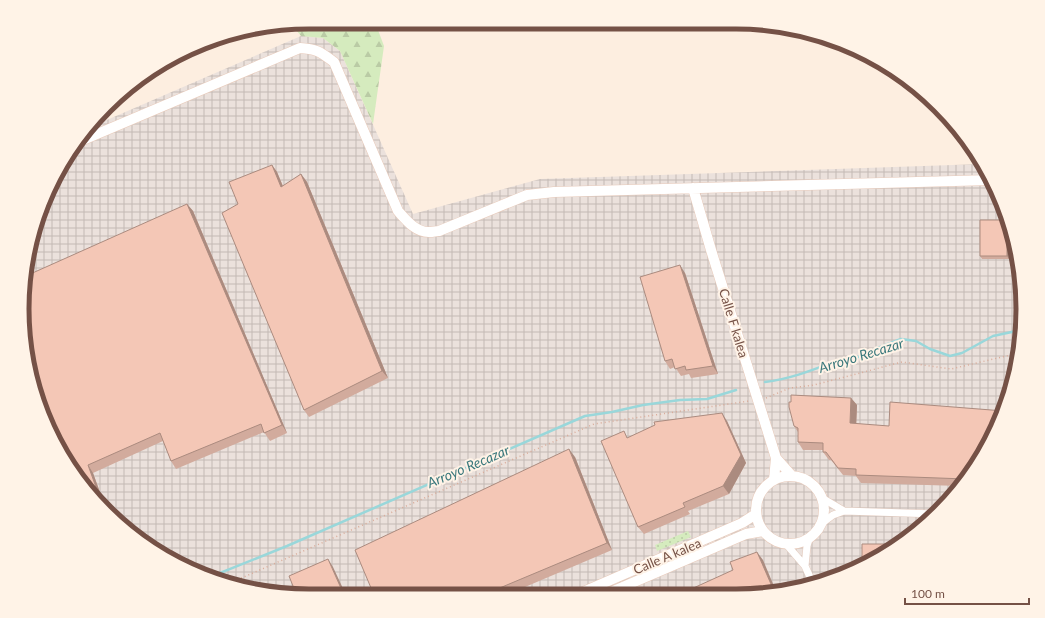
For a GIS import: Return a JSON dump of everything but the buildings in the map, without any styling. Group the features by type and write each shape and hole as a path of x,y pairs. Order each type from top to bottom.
{"street":[{"path":"88,138 300,48 312,49 334,62 398,211 408,223 418,229 428,232 439,230 527,195 556,192 984,180"},
{"name":"Calle F kalea","path":"693,188 776,458 774,480"},
{"name":"Calle F kalea","path":"776,458 792,476"},
{"path":"792,476 807,481 813,485 822,498 824,507 821,524 818,530 808,539 798,543 786,544 770,537 763,531 756,514 762,491 774,480 792,476"},
{"path":"822,498 844,510 927,514"},
{"path":"821,524 844,510"},
{"name":"Calle A kalea","path":"590,589 742,523 756,514"},
{"name":"Calle A kalea","path":"618,589 746,534 763,531"},
{"path":"805,566 808,539"},
{"path":"786,544 805,566 810,578"}],"path":[{"path":"238,579 594,424 748,402 757,398 765,398 790,388 814,385 902,362 951,369 1013,354"}],"shaded area":[{"path":"301,36 323,38 340,51 413,214 540,179 975,164 995,202 1011,254 1014,272 1016,309 1014,346 1011,364 1001,399 987,433 969,465 947,494 921,520 892,542 860,560 826,574 791,584 773,587 736,589 309,589 272,587 254,584 219,574 185,560 153,542 124,520 98,494 76,465 58,433 44,399 34,364 31,346 29,309 31,272 34,254 44,219 58,185 76,153 98,124"}],"green space":[{"path":"378,29 384,46 373,124 340,51 323,38 301,36 296,30"},
{"path":"688,531 691,537 657,551 655,545"}],"waterway":[{"name":"Arroyo Recazar","path":"765,382 794,376 839,360 846,361 901,339 916,341 930,349 950,356 962,353 993,336 1015,331"},
{"name":"Arroyo Recazar","path":"218,574 287,546 585,416 643,405 680,400 707,399 736,390"}]}
